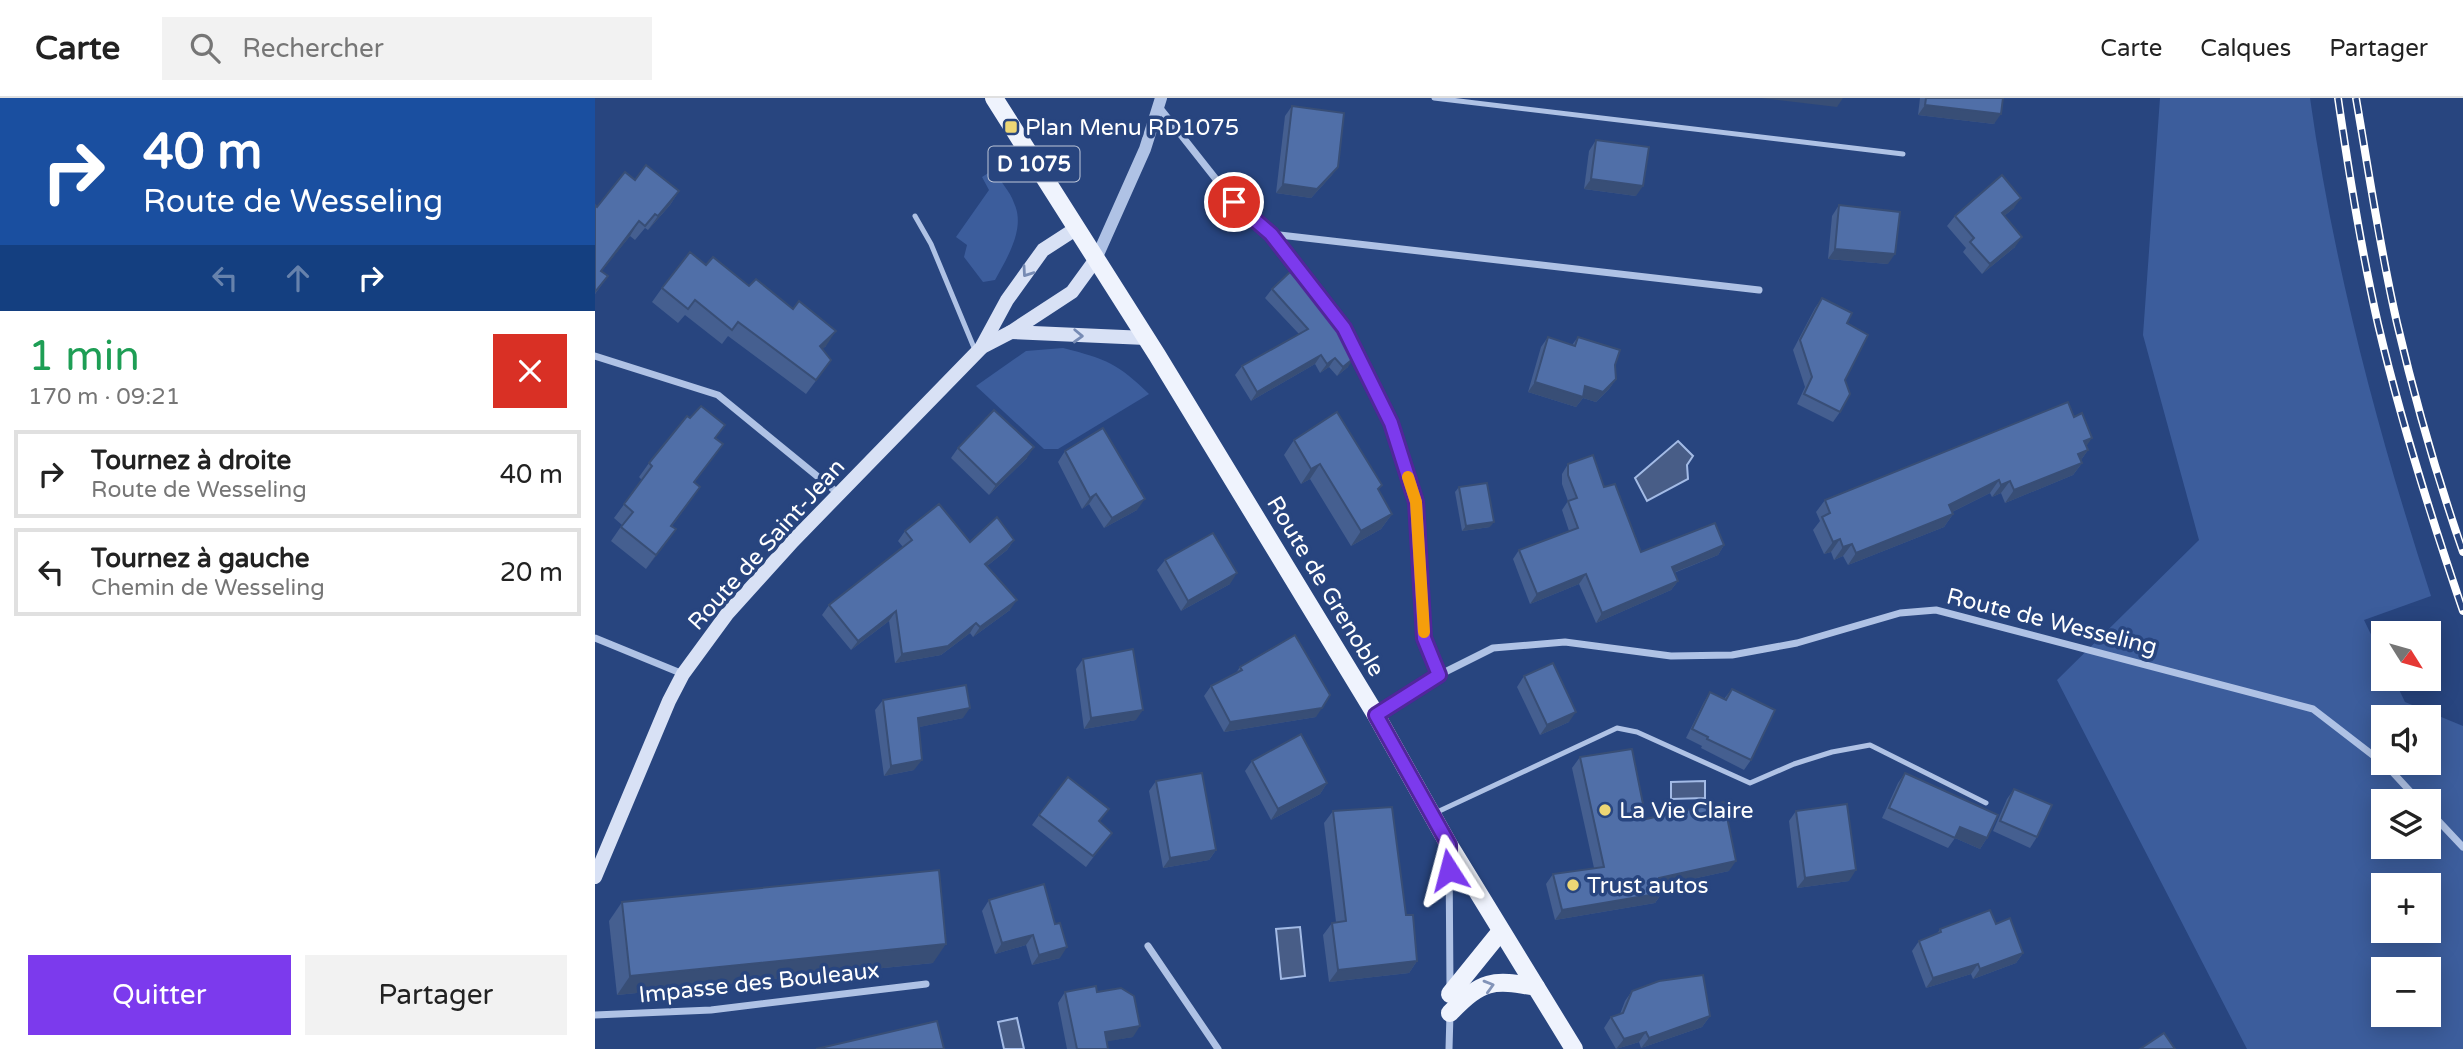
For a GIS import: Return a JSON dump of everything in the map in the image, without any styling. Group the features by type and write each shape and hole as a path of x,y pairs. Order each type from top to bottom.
{"main road":[{"name":"D 1075","path":"994,98 1096,259"},
{"name":"Route de Saint-Jean","path":"595,877 683,674 727,614 793,541 978,350 1007,300 1043,250 1077,228"},
{"name":"Route de Saint-Jean","path":"978,350 1072,292 1096,259"},
{"name":"Route de Grenoble","path":"1096,259 1376,715 1449,845 1574,1049"},
{"path":"1011,332 1146,338"},
{"path":"1450,1004 1501,931"},
{"path":"1450,1004 1484,984 1506,982 1536,987"}],"street":[{"path":"1160,102 1234,202 1271,234 1344,328 1391,423 1416,502 1424,638 1439,675"},
{"path":"1096,259 1145,149 1160,102"},
{"path":"1271,234 1759,290"},
{"path":"595,356 718,395 839,494"},
{"name":"Route de Wesseling","path":"1376,715 1439,675 1493,648 1565,642 1671,656 1732,655 1797,643 1900,613 1936,610 2313,709 2371,753"},
{"path":"595,638 683,674"},
{"name":"Route de Wesseling","path":"2395,775 2408,789"},
{"path":"2441,824 2463,847"},
{"path":"1449,845 1449,1049"},
{"path":"1147,946 1218,1049"},
{"name":"Impasse des Bouleaux","path":"595,1016 711,1010 926,984"}],"lane":[{"path":"1434,98 1903,154"},
{"path":"915,216 931,244 978,350"},
{"path":"1432,815 1617,728 1637,732 1750,783 1794,764 1832,752 1870,745 1986,803"}],"shaded area":[{"path":"2160,98 2310,98 2332,225 2360,350 2393,473 2431,596 2364,620 2371,634 2371,691 2400,691 2405,702 2412,705 2371,705 2371,775 2441,775 2441,717 2463,726 2463,1049 2247,1049 2057,680 2199,540 2143,335"},
{"path":"993,170 1012,199 1018,222 1013,243 995,280 983,282 964,257 967,245 956,237 989,190 982,177"},
{"path":"1063,348 1110,363 1149,394 1058,449 1044,449 976,386 1026,351"},
{"path":"1678,441 1693,456 1687,465 1688,479 1647,501 1635,478"},
{"path":"1705,781 1705,798 1671,799 1671,782"},
{"path":"1300,927 1305,976 1281,979 1276,929"},
{"path":"1017,1018 1024,1049 1004,1049 998,1022"}],"building":[{"path":"1926,98 2003,98 2001,114 1925,105"},
{"path":"1292,106 1344,113 1338,167 1317,189 1283,184"},
{"path":"1596,140 1649,147 1643,186 1591,179"},
{"path":"646,165 679,191 658,216 655,214 645,226 639,221 601,271 608,276 595,292 595,205 597,207 625,172 635,180"},
{"path":"2002,175 2021,198 2002,213 2022,237 1990,264 1970,242 1974,238 1955,216"},
{"path":"1839,205 1900,212 1895,254 1835,249"},
{"path":"690,252 706,265 713,257 749,286 756,279 793,309 799,301 836,331 820,346 831,360 816,380 738,322 732,330 695,300 688,309 662,288"},
{"path":"1290,272 1320,304 1354,358 1343,367 1335,358 1327,364 1321,355 1257,392 1242,366 1308,329 1272,289"},
{"path":"1822,298 1852,313 1847,323 1868,335 1845,380 1850,394 1840,412 1804,394 1812,377 1800,340"},
{"path":"1548,337 1575,346 1578,337 1620,350 1615,365 1616,379 1603,392 1585,386 1583,397 1535,382"},
{"path":"2068,402 2074,417 2082,413 2092,438 2084,441 2088,450 2078,454 2082,463 2014,490 2010,481 2001,485 1999,480 1949,505 1953,514 1856,553 1852,544 1843,547 1840,539 1833,542 1822,517 1830,513 1825,500"},
{"path":"701,406 725,425 715,438 723,444 694,482 700,487 671,526 676,529 656,555 621,527 633,512 624,504 652,466 649,463 687,416 690,418"},
{"path":"994,410 1034,447 996,485 958,448"},
{"path":"1337,412 1382,485 1378,489 1392,514 1361,531 1320,464 1311,469 1294,440"},
{"path":"1103,428 1145,499 1112,518 1096,494 1090,498 1065,451"},
{"path":"1593,455 1604,487 1615,484 1641,552 1715,523 1724,545 1672,567 1678,581 1602,613 1586,574 1537,594 1519,550 1578,528 1568,501 1577,498 1568,475 1568,464"},
{"path":"1487,483 1494,522 1466,526 1459,487"},
{"path":"939,504 970,542 997,517 1014,540 985,564 1017,600 980,627 976,623 948,646 902,654 896,611 858,641 829,605 912,540 905,531"},
{"path":"1213,533 1237,573 1188,601 1165,560"},
{"path":"1295,635 1330,695 1322,708 1230,722 1211,686 1242,670 1240,667"},
{"path":"1133,649 1143,710 1091,718 1083,659"},
{"path":"1553,663 1576,712 1547,725 1524,676"},
{"path":"966,685 970,708 918,718 922,760 891,766 883,700"},
{"path":"1732,689 1775,710 1751,760 1692,729 1710,692 1726,700"},
{"path":"1301,734 1327,783 1278,809 1252,761"},
{"path":"1632,749 1646,819 1724,802 1736,861 1659,878 1662,893 1562,910 1553,874 1604,867 1580,757"},
{"path":"1202,773 1216,850 1170,858 1156,781"},
{"path":"1905,773 1998,815 1987,838 1960,827 1955,838 1889,808"},
{"path":"1068,777 1109,809 1099,821 1112,833 1093,856 1039,815"},
{"path":"2014,789 2052,805 2037,837 2000,821"},
{"path":"1847,804 1856,870 1805,878 1796,811"},
{"path":"1392,807 1406,915 1413,915 1417,961 1338,970 1332,923 1346,921 1333,811"},
{"path":"939,870 946,944 630,976 622,902"},
{"path":"1044,884 1055,924 1060,923 1067,947 1039,955 1033,935 1002,943 989,900"},
{"path":"1990,910 1996,924 2010,918 2023,953 1980,969 1978,964 1933,978 1919,941 1941,932 1940,929"},
{"path":"1703,975 1710,1016 1649,1038 1646,1032 1624,1039 1611,1017 1623,1013 1632,991 1659,981"},
{"path":"1096,986 1097,992 1121,988 1134,996 1140,1026 1105,1032 1108,1049 1077,1049 1065,992"},
{"path":"937,1021 944,1049 816,1049"},
{"path":"2164,1033 2175,1049 2140,1049"}],"railway":[{"path":"2338,98 2378,324 2417,469 2463,611"},
{"path":"2356,98 2397,323 2427,438 2463,552"}],"slow traffic":[{"path":"1408,477 1416,502 1424,632"}],"place":[{"name":"Plan Menu RD1075","path":"1011,127"},
{"name":"La Vie Claire","path":"1605,810"},
{"name":"Trust autos","path":"1573,885"}],"route":[{"path":"1234,202 1271,234 1344,328 1391,423 1416,502 1424,638 1439,675 1376,715 1449,845 1449,870"}]}
